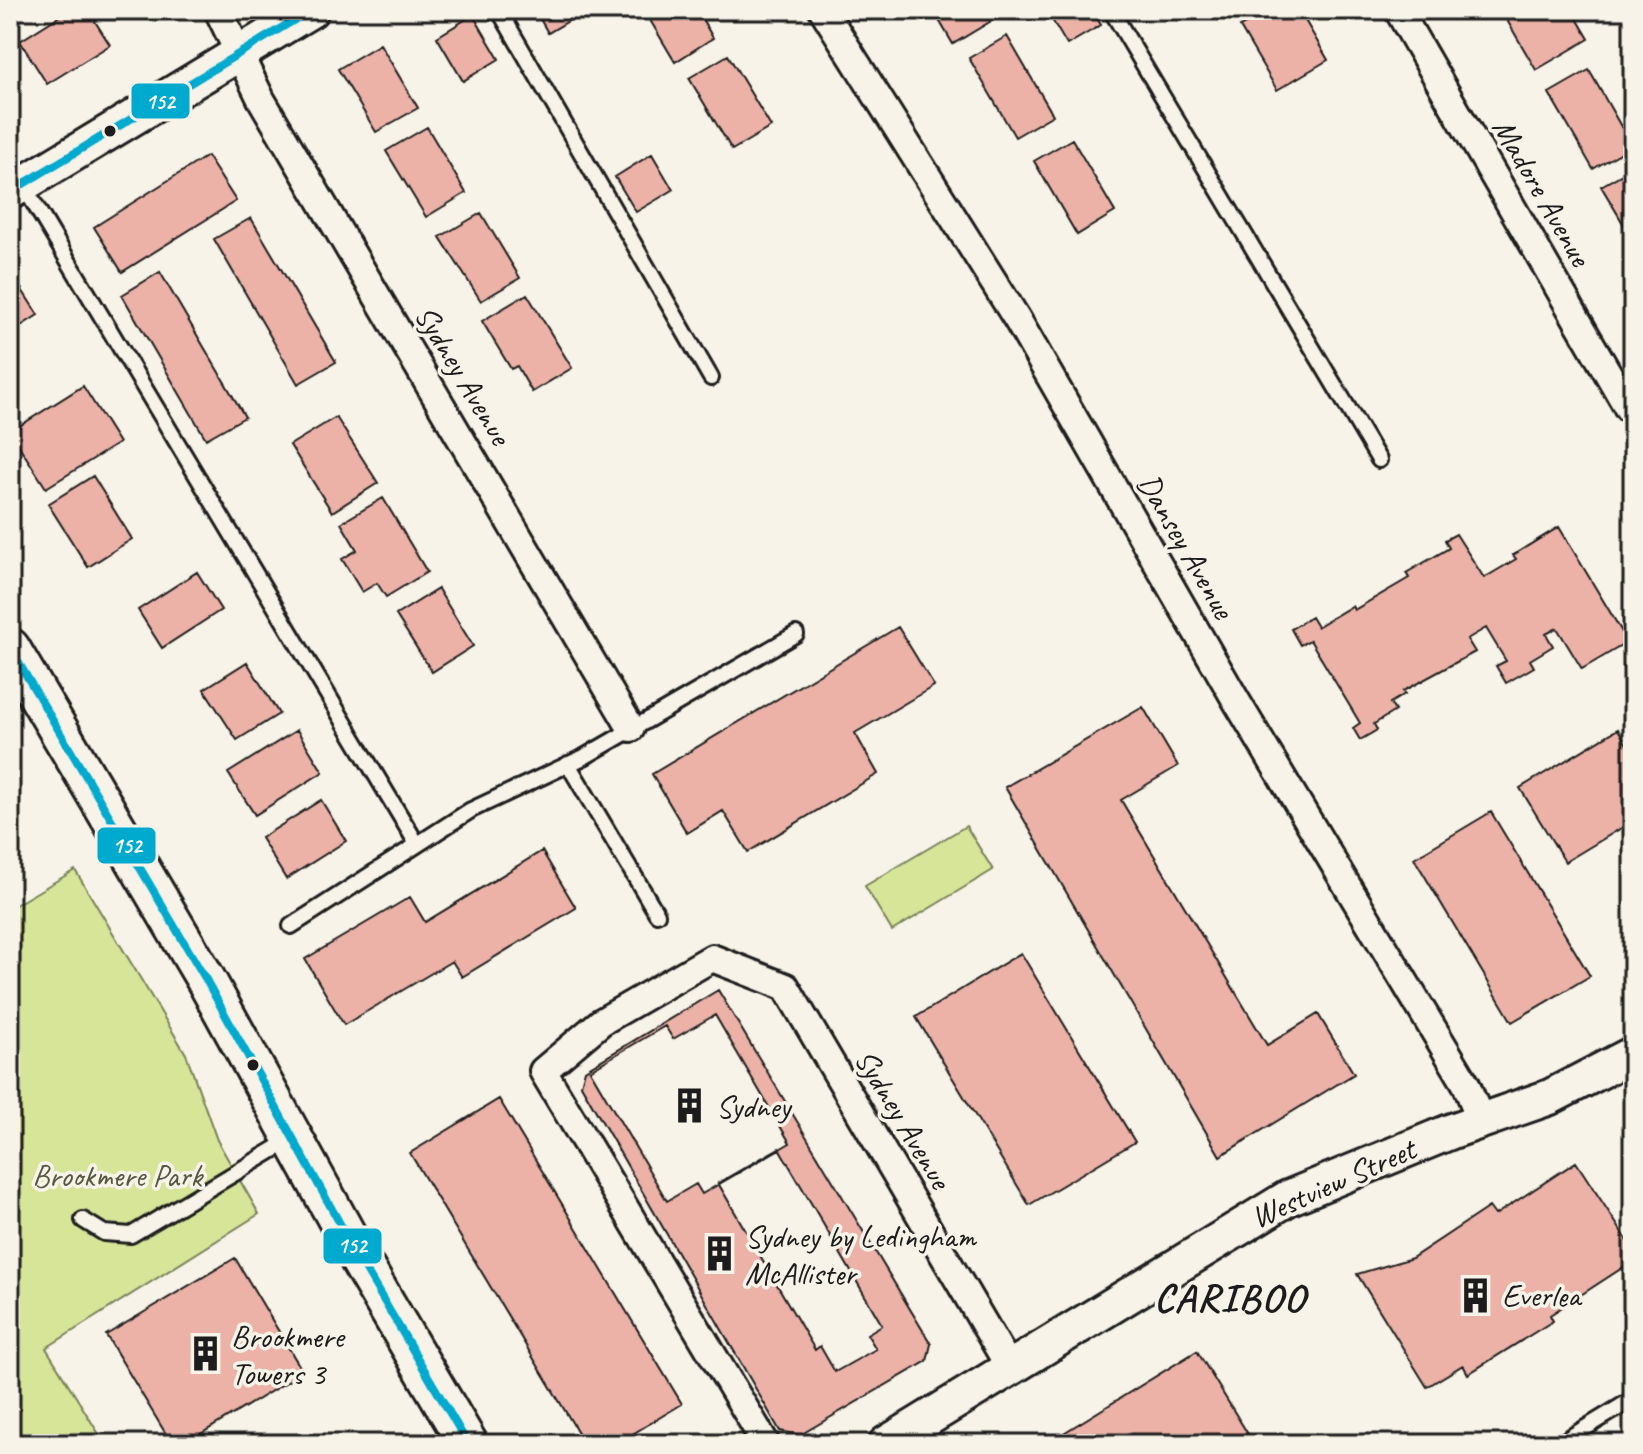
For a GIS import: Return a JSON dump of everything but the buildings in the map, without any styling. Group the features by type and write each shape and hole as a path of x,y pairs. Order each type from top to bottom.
{"main road":[{"path":"10,648 205,978 468,1444"}],"street":[{"name":"Sydney Avenue","path":"218,10 261,99 631,728"},
{"path":"16,188 311,10"},
{"name":"Dansey Avenue","path":"823,10 1011,308 1237,702 1466,1084 1481,1121"},
{"name":"Madore Avenue","path":"1398,10 1628,408"},
{"name":"Sydney Avenue","path":"766,1444 543,1071 601,1022 712,958 786,987 1010,1368"},
{"name":"Westview Street","path":"886,1444 1261,1212 1348,1171 1550,1097 1633,1054"}],"lane":[{"path":"499,10 711,378"},
{"path":"1111,10 1379,460"},
{"path":"16,188 417,844"},
{"path":"291,926 471,810 568,764 796,634"},
{"path":"568,764 657,914"},
{"path":"83,1220 104,1233 131,1235 293,1138"},
{"path":"1559,1444 1633,1399"}],"green space":[{"path":"966,826 993,870 892,931 865,886"},
{"name":"Brookmere Park","path":"75,870 186,1054 217,1140 259,1214 46,1348 105,1444 10,1444 10,908"}],"transit line":[{"name":"152","path":"10,192 311,10"},
{"name":"152","path":"10,648 205,978 361,1262 468,1444"}],"place":[{"name":"Sydney","path":"690,1106"},
{"name":"Sydney by Ledingham McAllister","path":"719,1254"},
{"name":"Everlea","path":"1476,1295"},
{"name":"Brookmere Towers 3","path":"205,1354"}],"district":[{"name":"CARIBOO","path":"1230,1298"}]}
